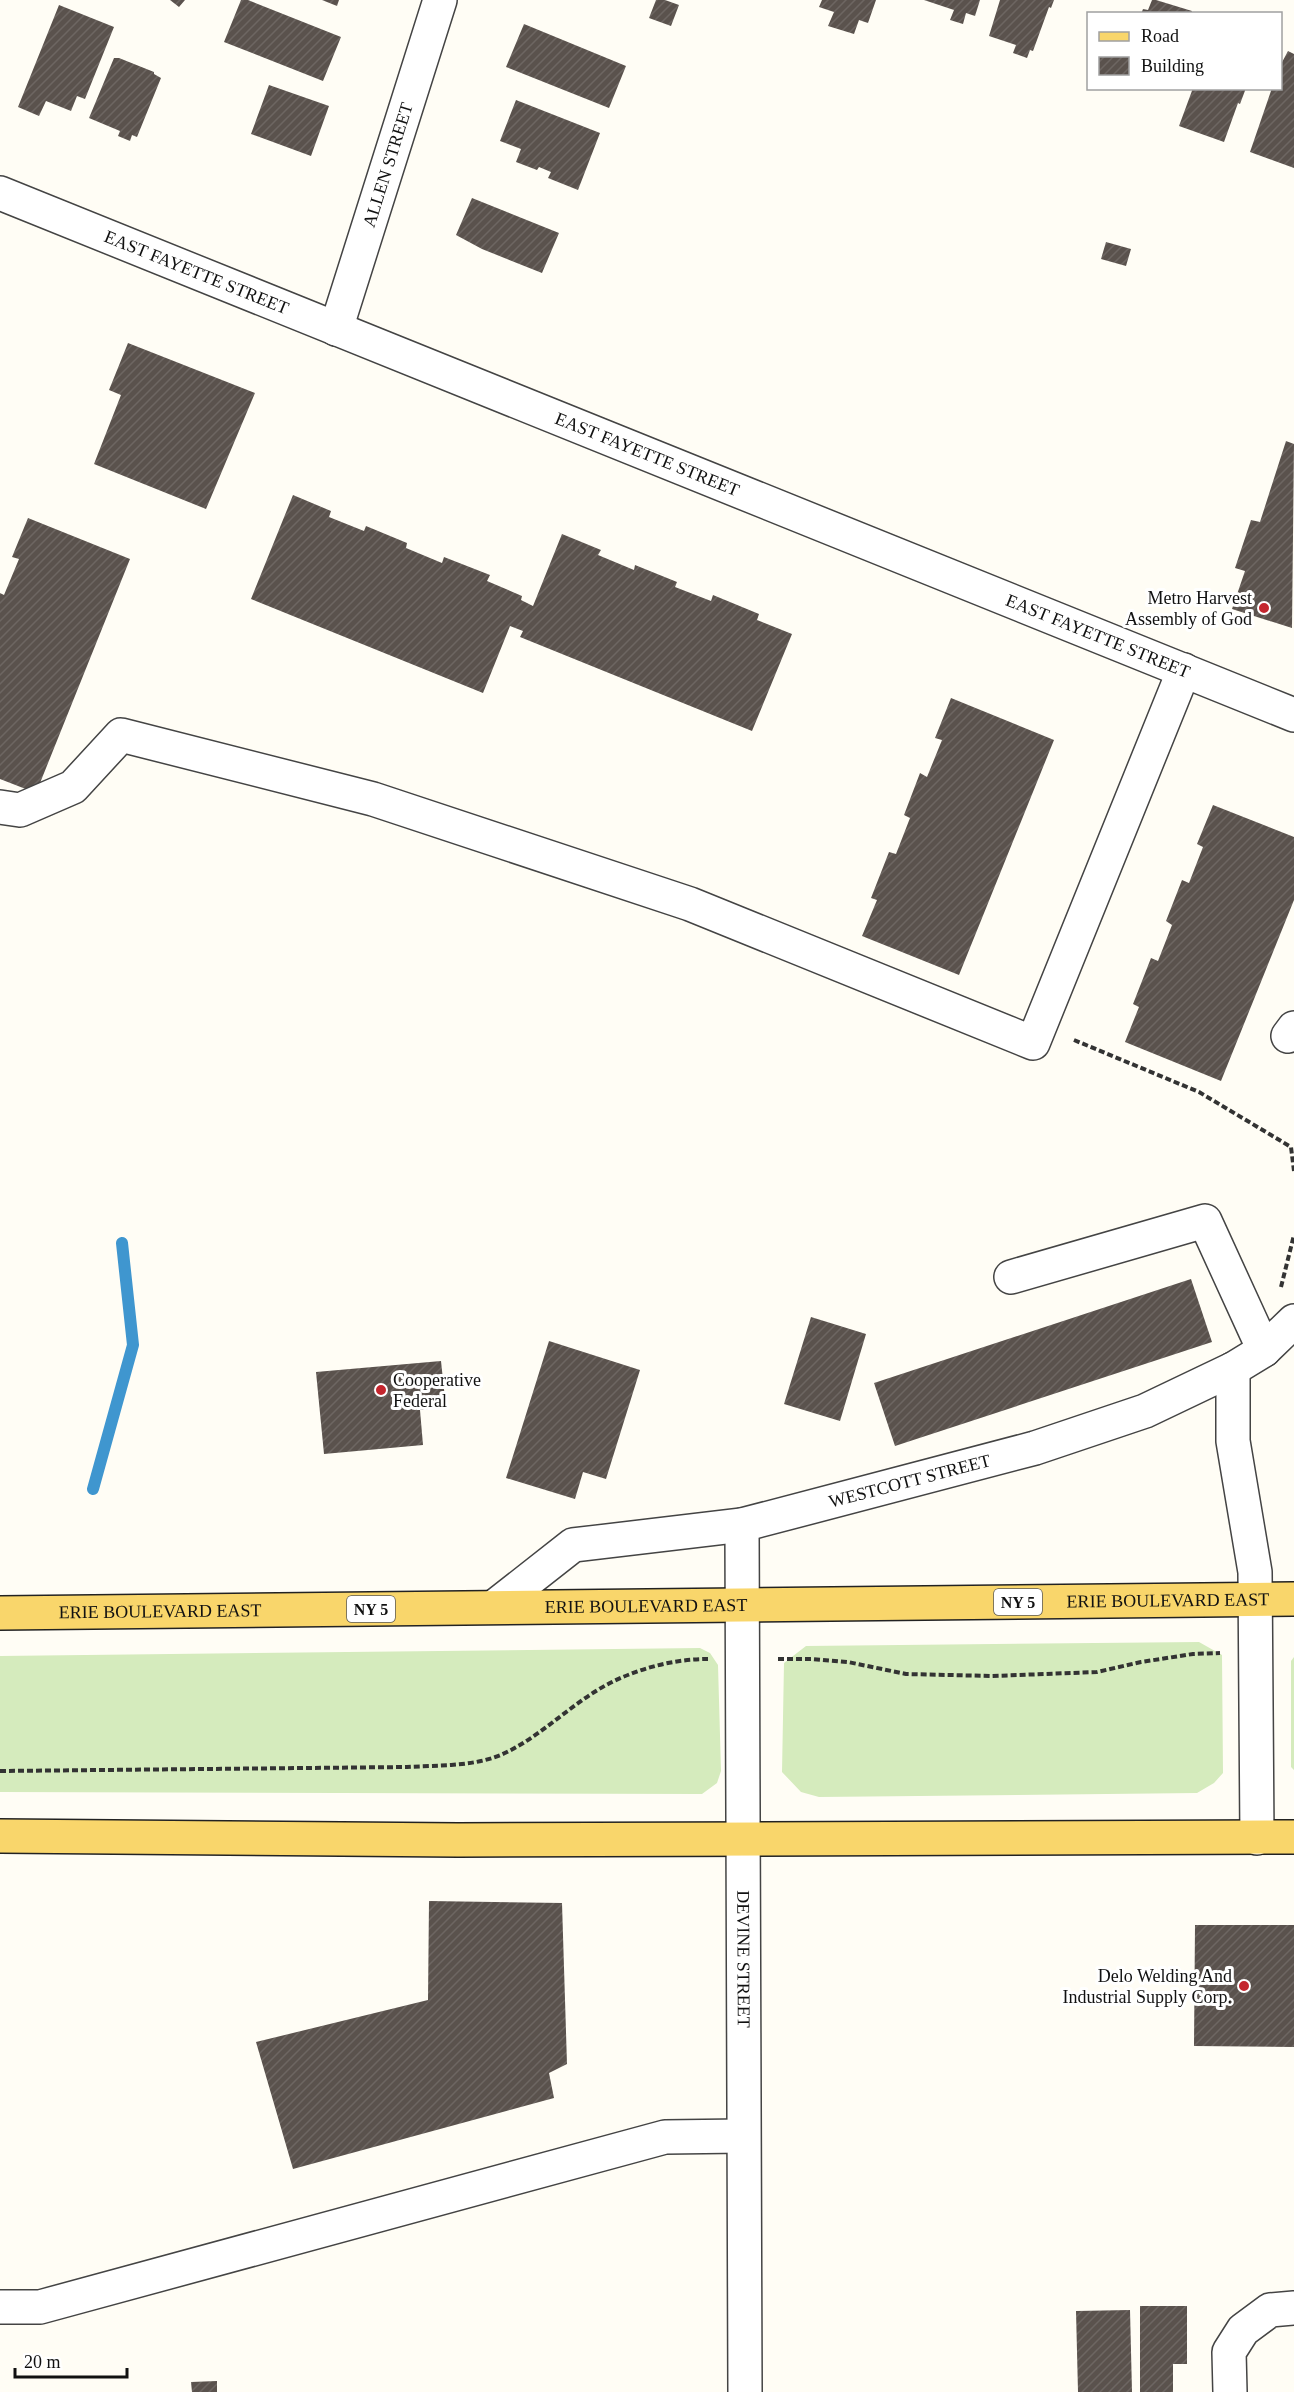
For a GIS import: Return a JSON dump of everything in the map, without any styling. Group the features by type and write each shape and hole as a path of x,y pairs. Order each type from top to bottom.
{"main road":[{"name":"ERIE BOULEVARD EAST","path":"0,1613 1294,1599"},
{"path":"0,1836 458,1840 1294,1837"}],"street":[{"name":"ALLEN STREET","path":"336,329 440,0"},
{"name":"EAST FAYETTE STREET","path":"0,193 1294,715"},
{"path":"0,807 20,810 73,787 121,735 373,799 678,901 1033,1043 1184,670"},
{"path":"1011,1277 1205,1221 1264,1350"},
{"name":"WESTCOTT STREET","path":"494,1607 573,1545 742,1525 1035,1448 1145,1411 1233,1370 1264,1350 1293,1322"},
{"path":"1233,1370 1233,1441 1254,1553 1257,1599 1257,1838"},
{"name":"DEVINE STREET","path":"742,1525 741,1840 745,2392"},
{"path":"0,2307 40,2307 665,2137 743,2136"},
{"path":"1230,2392 1229,2352 1243,2330 1270,2310 1294,2308"}],"path":[{"path":"1040,1025 1199,1092 1291,1147 1294,1171"},
{"path":"1293,1322 1280,1289 1294,1235"},
{"path":"782,1659 848,1662 906,1674 992,1676 1097,1672 1141,1662 1194,1654 1223,1653"},
{"path":"0,1771 407,1767 473,1762 505,1753 609,1684 639,1670 696,1659 719,1659"}],"green space":[{"path":"1199,1642 1222,1655 1223,1773 1214,1783 1197,1793 819,1797 801,1792 782,1772 784,1663 806,1646"},
{"path":"700,1648 710,1653 718,1665 721,1771 717,1783 702,1794 0,1792 0,1656"},
{"path":"1294,1657 1294,1770 1291,1767 1291,1661"}],"building":[{"path":"170,0 185,0 179,7"},
{"path":"241,0 248,0 341,37 323,81 224,42"},
{"path":"322,0 339,0 337,6"},
{"path":"656,0 665,0 679,5 671,26 649,18"},
{"path":"822,0 876,0 868,23 859,20 854,34 828,26 834,12 819,7"},
{"path":"924,0 980,0 975,16 966,13 963,24 950,20 954,10"},
{"path":"1000,0 1054,0 1051,8 1049,7 1033,51 1030,50 1027,58 1013,53 1016,45 989,36"},
{"path":"1152,0 1156,0 1192,11 1142,12 1143,9 1148,10"},
{"path":"59,5 114,27 85,99 77,96 71,111 46,101 39,116 18,107"},
{"path":"524,24 626,66 609,108 506,67"},
{"path":"1288,51 1294,54 1294,168 1250,152 1271,90 1282,90 1282,62"},
{"path":"114,58 154,72 161,78 137,137 132,135 130,141 118,136 120,131 89,118"},
{"path":"269,85 329,106 311,156 251,134"},
{"path":"1192,90 1245,90 1224,142 1179,126"},
{"path":"516,100 600,133 578,190 548,178 551,172 539,167 537,170 516,162 521,149 500,141"},
{"path":"472,198 559,233 542,273 482,249 456,235"},
{"path":"1106,242 1131,249 1126,266 1101,259"},
{"path":"128,343 255,393 206,509 94,464 121,395 109,390"},
{"path":"1286,441 1294,444 1292,628 1232,609 1245,571 1235,568 1251,520 1260,522"},
{"path":"293,495 331,511 329,517 364,531 366,526 407,543 406,548 442,563 444,557 490,575 487,581 522,596 521,600 533,606 562,534 601,550 598,555 634,570 635,565 677,582 675,587 711,601 713,595 759,614 757,620 792,634 752,731 520,637 523,631 510,626 483,693 251,599"},
{"path":"28,518 130,559 36,793 0,779 0,593 4,595 19,559 12,557"},
{"path":"951,698 1054,740 959,975 862,936 877,900 871,898 889,852 896,854 910,818 904,815 920,773 927,777 942,740 935,738"},
{"path":"1213,805 1294,837 1294,900 1221,1081 1125,1042 1139,1007 1133,1004 1151,958 1158,961 1172,925 1166,921 1182,880 1189,883 1203,847 1197,844"},
{"path":"1191,1279 1212,1342 895,1446 874,1383"},
{"path":"811,1317 866,1334 840,1421 784,1404"},
{"path":"549,1341 640,1370 606,1479 583,1472 575,1499 506,1478"},
{"name":"Cooperative Federal","path":"441,1361 446,1408 420,1410 423,1445 324,1454 316,1372"},
{"path":"429,1901 562,1903 567,2064 549,2073 554,2098 293,2169 256,2042 428,2000"},
{"name":"Delo Welding And Industrial Supply Corp.","path":"1195,1925 1294,1925 1294,2047 1194,2046"},
{"path":"1140,2306 1187,2306 1187,2364 1173,2364 1173,2392 1140,2392"},
{"path":"1130,2310 1132,2392 1078,2392 1076,2311"},
{"path":"217,2381 217,2392 192,2392 191,2382"}],"waterway":[{"path":"93,1489 133,1345 122,1243"}],"place":[{"name":"Metro Harvest Assembly of God","path":"1264,608"},
{"name":"Cooperative Federal","path":"381,1390"},
{"name":"Delo Welding And Industrial Supply Corp.","path":"1244,1986"}]}
